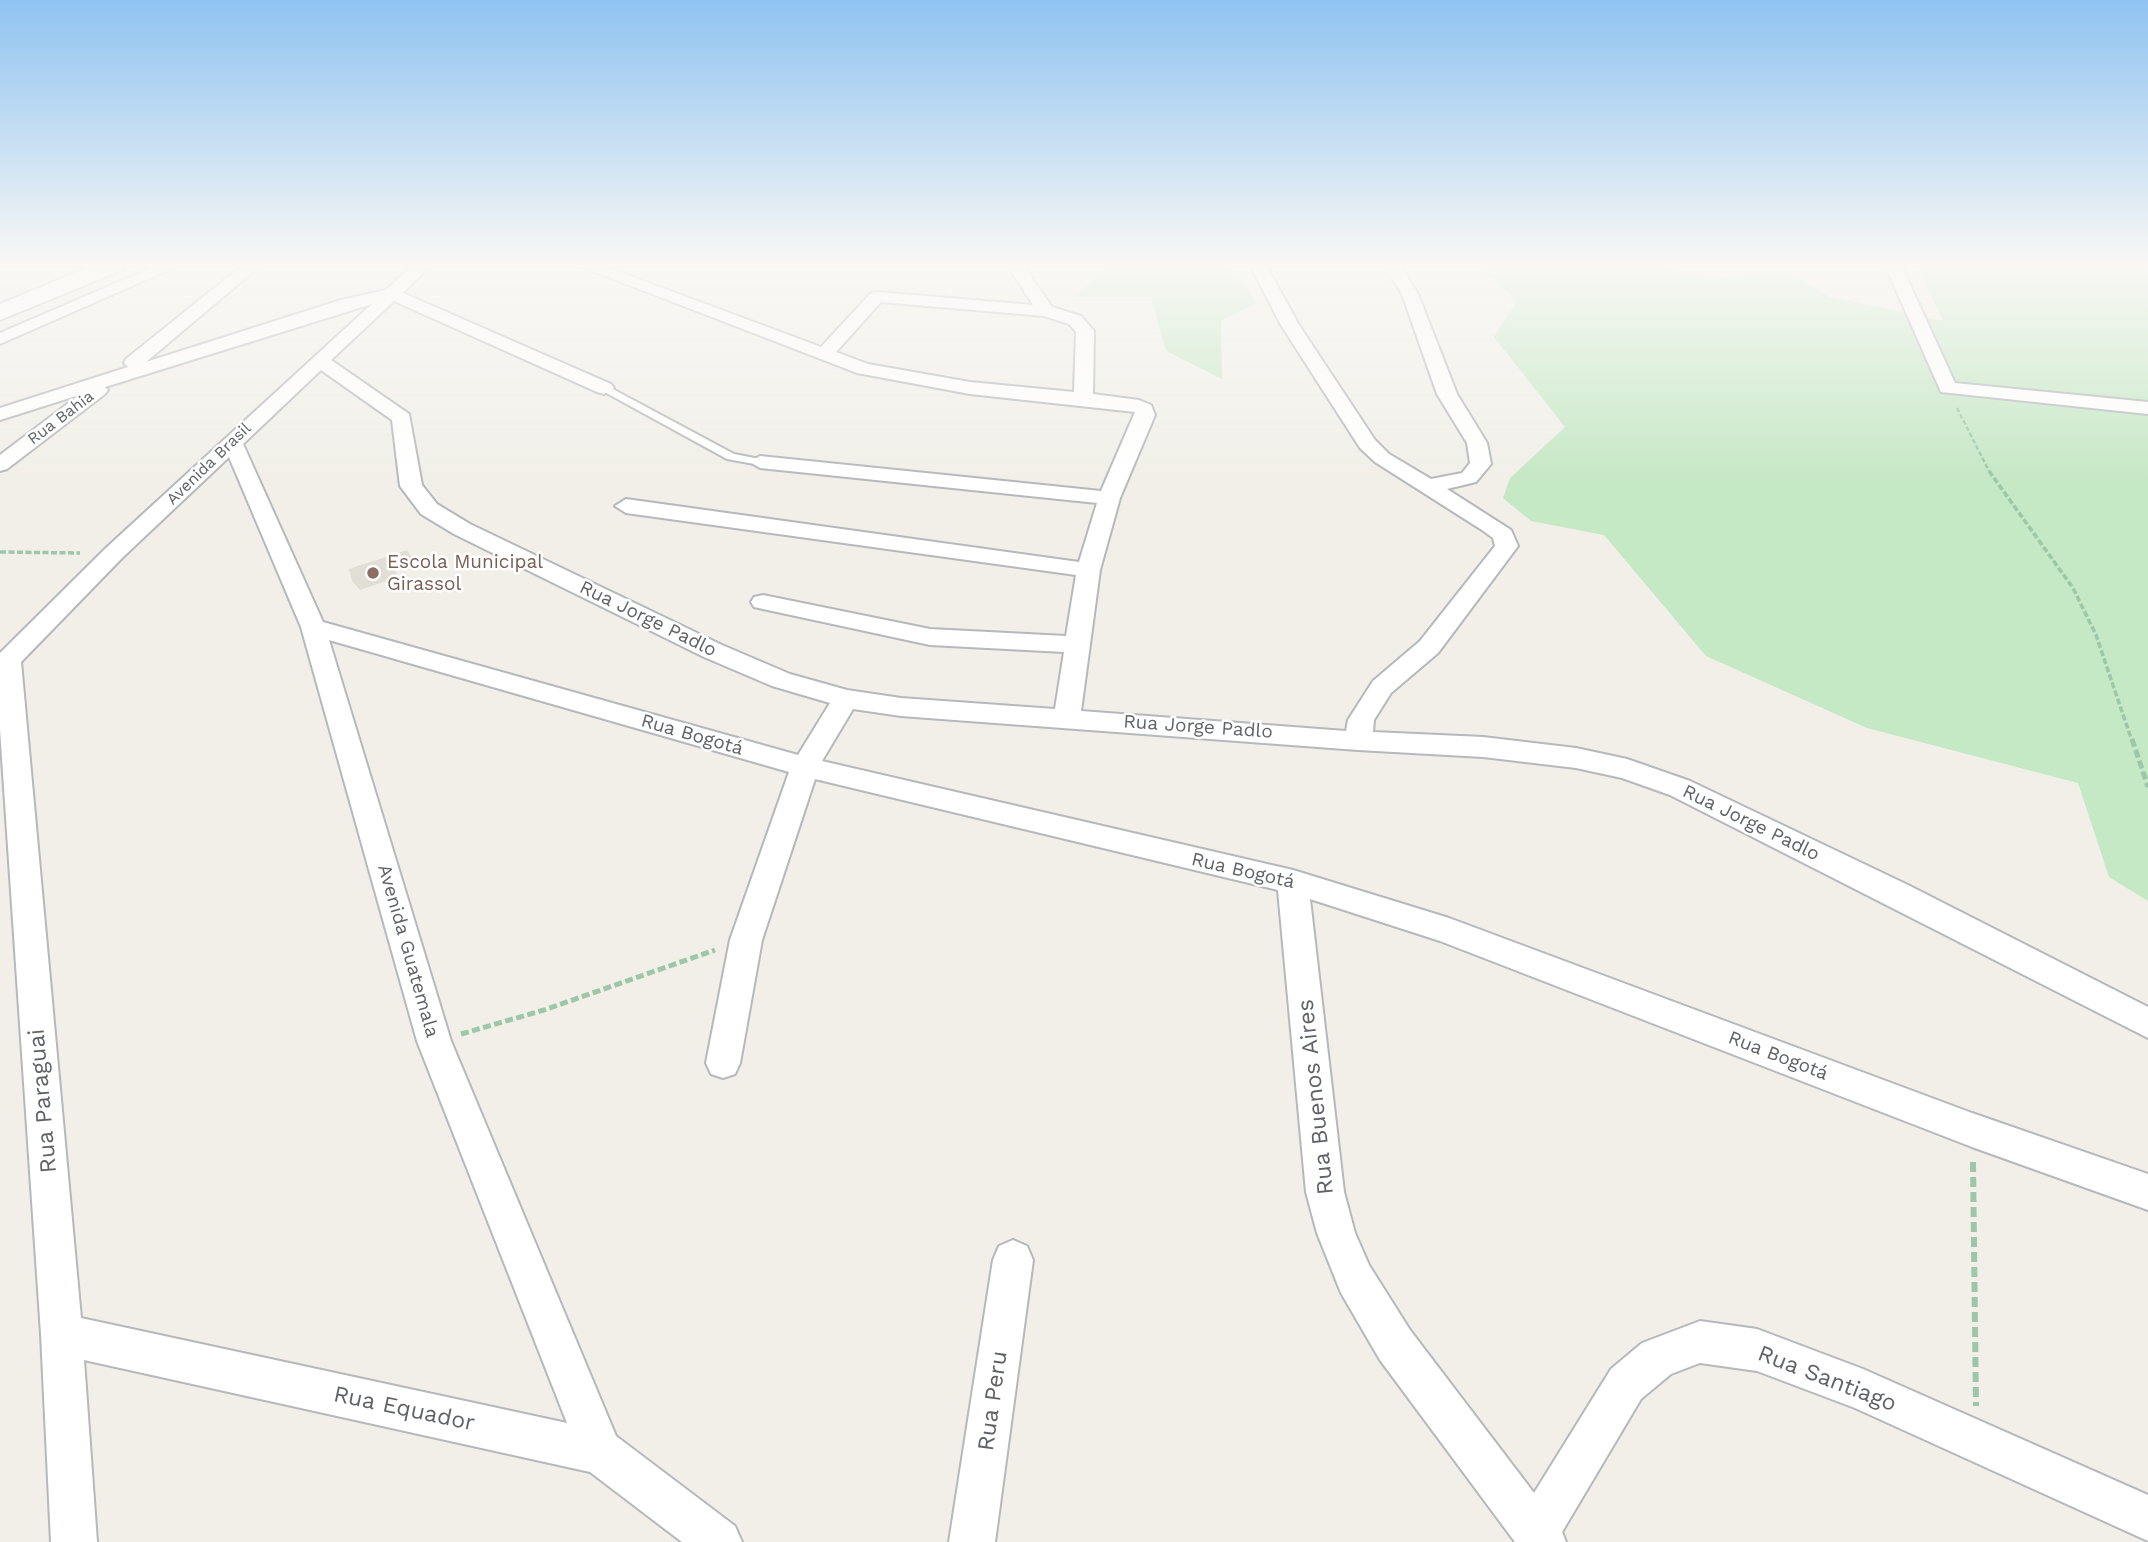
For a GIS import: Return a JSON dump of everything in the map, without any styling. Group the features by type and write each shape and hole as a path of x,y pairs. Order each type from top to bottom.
{"street":[{"name":"Rua Bahia","path":"0,465 164,337"},
{"path":"0,414 241,337"},
{"name":"Avenida Brasil","path":"4,664 114,553 345,337"},
{"path":"487,337 604,388"},
{"path":"776,337 864,369 943,383 1132,404 1144,410 1145,415 1109,498 1088,570 1067,717"},
{"path":"824,355 840,337"},
{"path":"1083,398 1085,337"},
{"path":"1298,337 1367,444 1382,458 1503,536 1507,546 1503,555 1429,647 1382,687 1361,720 1358,740"},
{"path":"1425,337 1447,394 1476,443 1481,464 1469,478 1429,486"},
{"path":"1925,337 1948,388 2148,408"},
{"name":"Rua Jorge Padlo","path":"319,360 402,418 411,486 429,509 462,529 713,651 781,680 846,699 901,707 1483,747 1576,758 1628,769 1680,788 1897,894 2148,1023"},
{"name":"Avenida Guatemala","path":"233,444 313,627 434,1041 600,1452"},
{"path":"761,462 1109,498"},
{"path":"626,506 1088,570"},
{"path":"763,602 930,637 1077,645"},
{"name":"Rua Bogotá","path":"313,627 805,767 1293,882 1449,931 1972,1130 2148,1192"},
{"name":"Rua Paraguai","path":"4,664 62,1334 74,1542"},
{"path":"723,1063 746,940 805,767 846,699"},
{"name":"Rua Buenos Aires","path":"1293,882 1325,1192 1336,1233 1355,1279 1395,1345 1540,1537"},
{"name":"Rua Peru","path":"972,1542 1013,1260"},
{"name":"Rua Equador","path":"62,1334 600,1452 719,1542"},
{"name":"Rua Santiago","path":"1540,1537 1626,1384 1657,1358 1700,1342 1757,1350 1863,1390 2148,1518"}],"lane":[{"path":"604,388 731,457 761,462"}],"path":[{"path":"1948,388 1977,452 2073,588 2096,635 2148,787"},
{"path":"0,552 114,553"},
{"path":"434,1041 544,1010 746,940"},
{"path":"1972,1130 1977,1440"}],"shaded area":[{"name":"Escola Municipal Girassol","path":"407,550 414,561 395,569 398,577 360,590 352,581 349,569"}],"green space":[{"path":"1162,337 1221,337 1222,379 1166,351"},
{"path":"1494,337 2148,337 2148,901 2109,877 2078,783 1867,728 1706,656 1604,535 1531,521 1503,498 1510,478 1565,427"}],"place":[{"name":"Escola Municipal Girassol","path":"373,573"}]}
